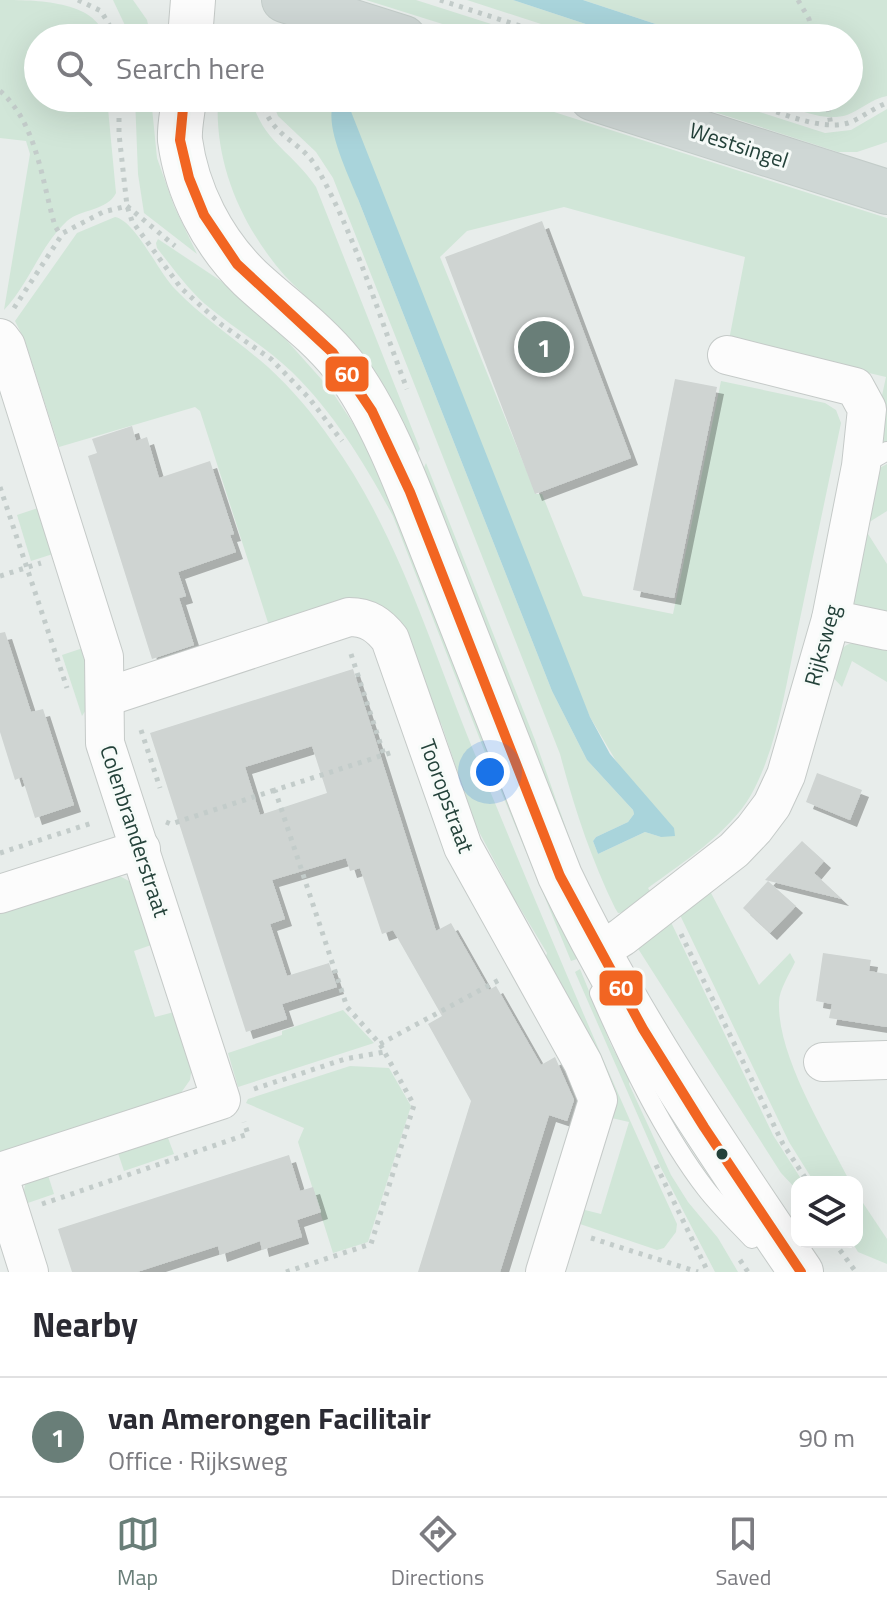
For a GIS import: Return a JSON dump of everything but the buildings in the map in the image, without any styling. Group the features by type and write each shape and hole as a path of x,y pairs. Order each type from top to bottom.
{"main road":[{"path":"284,0 360,24"},
{"name":"Westsingel","path":"636,112 887,192"}],"street":[{"path":"191,24 193,0"},
{"path":"183,112 180,138 191,186 210,227 229,256 305,324 343,365 362,393 405,480 560,876 598,952 686,1101 801,1272"},
{"name":"Colenbranderstraat","path":"4,327 10,358 104,657 105,743 228,1097"},
{"name":"Rijksweg","path":"598,952 734,850 772,805 786,775 874,459 867,409 855,387 727,355"},
{"name":"Tooropstraat","path":"106,697 349,617 378,625 390,639 463,847 583,1063 598,1100 545,1272"},
{"path":"831,619 887,631"},
{"path":"0,894 141,849"},
{"path":"823,1062 887,1060"},
{"path":"0,1172 228,1097"},
{"path":"686,1101 760,1256"},
{"path":"5,1197 29,1272"}],"lane":[{"path":"598,952 592,977 634,1069 705,1187 760,1256"}],"path":[{"path":"78,0 101,11 109,24"},
{"path":"101,11 103,0"},
{"path":"440,0 514,24"},
{"path":"798,0 810,24"},
{"path":"0,91 31,136 55,226 61,236"},
{"path":"781,112 831,125 853,121 887,103"},
{"path":"4,327 61,236 103,212 127,206 119,112"},
{"path":"265,112 275,129 315,165 340,215 408,393"},
{"path":"829,112 831,125"},
{"path":"340,621 384,755"},
{"path":"0,853 127,811 171,824 426,742"},
{"path":"275,790 347,1007 380,1044 414,1105 371,1244 286,1272"},
{"path":"666,904 783,1144 804,1176"},
{"path":"380,1044 528,964"},
{"path":"5,1197 248,1134 228,1097 345,1059 384,1052"},
{"path":"560,1228 698,1272"},
{"path":"838,1248 856,1272"}],"green space":[{"path":"0,0 46,2 77,9 90,16 98,24 24,24 24,112 108,112 116,193 100,207 67,221 49,242 21,289 4,310 30,154 26,141 0,138"},
{"path":"113,0 133,0 148,24 124,24"},
{"path":"366,0 416,0 491,24 442,24"},
{"path":"467,0 513,0 586,24 541,24"},
{"path":"583,0 887,0 887,96 863,107 863,24 656,24"},
{"path":"887,109 887,142 857,152 838,152 714,112 760,112 825,133 851,130"},
{"path":"136,112 152,112 157,158 174,206 197,254 144,213 138,174"},
{"path":"218,112 256,112 271,136 316,187 420,449 415,459 340,334 285,276 256,237 226,170"},
{"path":"276,112 554,112 887,218 887,443 870,451 886,377 729,340 745,257 564,207 467,231 440,257 536,494 542,494 583,596 673,614 721,381 825,403 836,410 841,423 784,698 760,777 751,795 730,822 648,888 653,896 627,912 618,913 598,871 560,754 333,178 316,152","holes":["333,127 590,717 661,837 645,832 598,854 593,841 596,837 628,822 634,814 633,810 587,760 552,691 358,199"]},
{"path":"806,112 853,112 837,117"},
{"path":"115,217 131,228 176,290 268,367 302,402 355,476 376,513 412,592 548,930 677,1224 676,1232 664,1248 657,1250 577,1223 577,1208 601,1214 629,1122 603,1116 542,970 547,953 517,903 500,896 505,881 476,826 441,723 428,716 402,638 271,632 200,411 195,407 59,447 25,341 15,321 77,233"},
{"path":"158,239 221,281 281,334 331,390 370,449 577,959 571,961 486,755 393,516 371,477 348,440 307,388 282,363 198,298 157,248"},
{"path":"426,463 535,740 594,908 420,477"},
{"path":"887,464 887,511 863,526 887,564 887,615 853,606 846,585 874,471"},
{"path":"41,507 56,553 31,561 17,515"},
{"path":"859,642 887,646 887,682 852,661 842,687 828,672 843,648"},
{"path":"86,647 89,705 82,716 62,655"},
{"path":"116,874 136,885 157,943 134,951 155,1017 178,1011 193,1059 190,1080 178,1097 0,1154 0,908"},
{"path":"710,891 759,985 790,953 795,962 779,997 780,1023 794,1070 847,1176 810,1176 789,1142 680,915"},
{"path":"669,918 773,1135 799,1176 791,1176 791,1184 781,1173 637,947"},
{"path":"580,969 671,1175 688,1202 718,1238 738,1272 715,1272 660,1166 575,972"},
{"path":"343,1010 374,1043 238,1087 228,1053"},
{"path":"350,1066 389,1068 411,1106 368,1242 333,1253 298,1142 304,1128 246,1103 248,1099"},
{"path":"165,1130 174,1154 124,1171 116,1147"},
{"path":"46,1169 54,1194 22,1205 25,1184"},
{"path":"863,1203 887,1239 887,1264 858,1252 856,1248 863,1248"}],"water":[{"path":"513,0 583,0 656,24 586,24"},
{"path":"332,112 351,112 590,717 610,754 674,828 675,836 661,837 645,832 598,854 593,841 596,837 628,822 634,814 633,810 587,760 552,691 344,165"}],"transit line":[{"name":"60","path":"183,112 180,140 189,178 204,215 237,264 333,353 372,411 410,492 560,876 643,1029 801,1272"}],"place":[{"name":"van Amerongen Facilitair","path":"544,347"}]}
